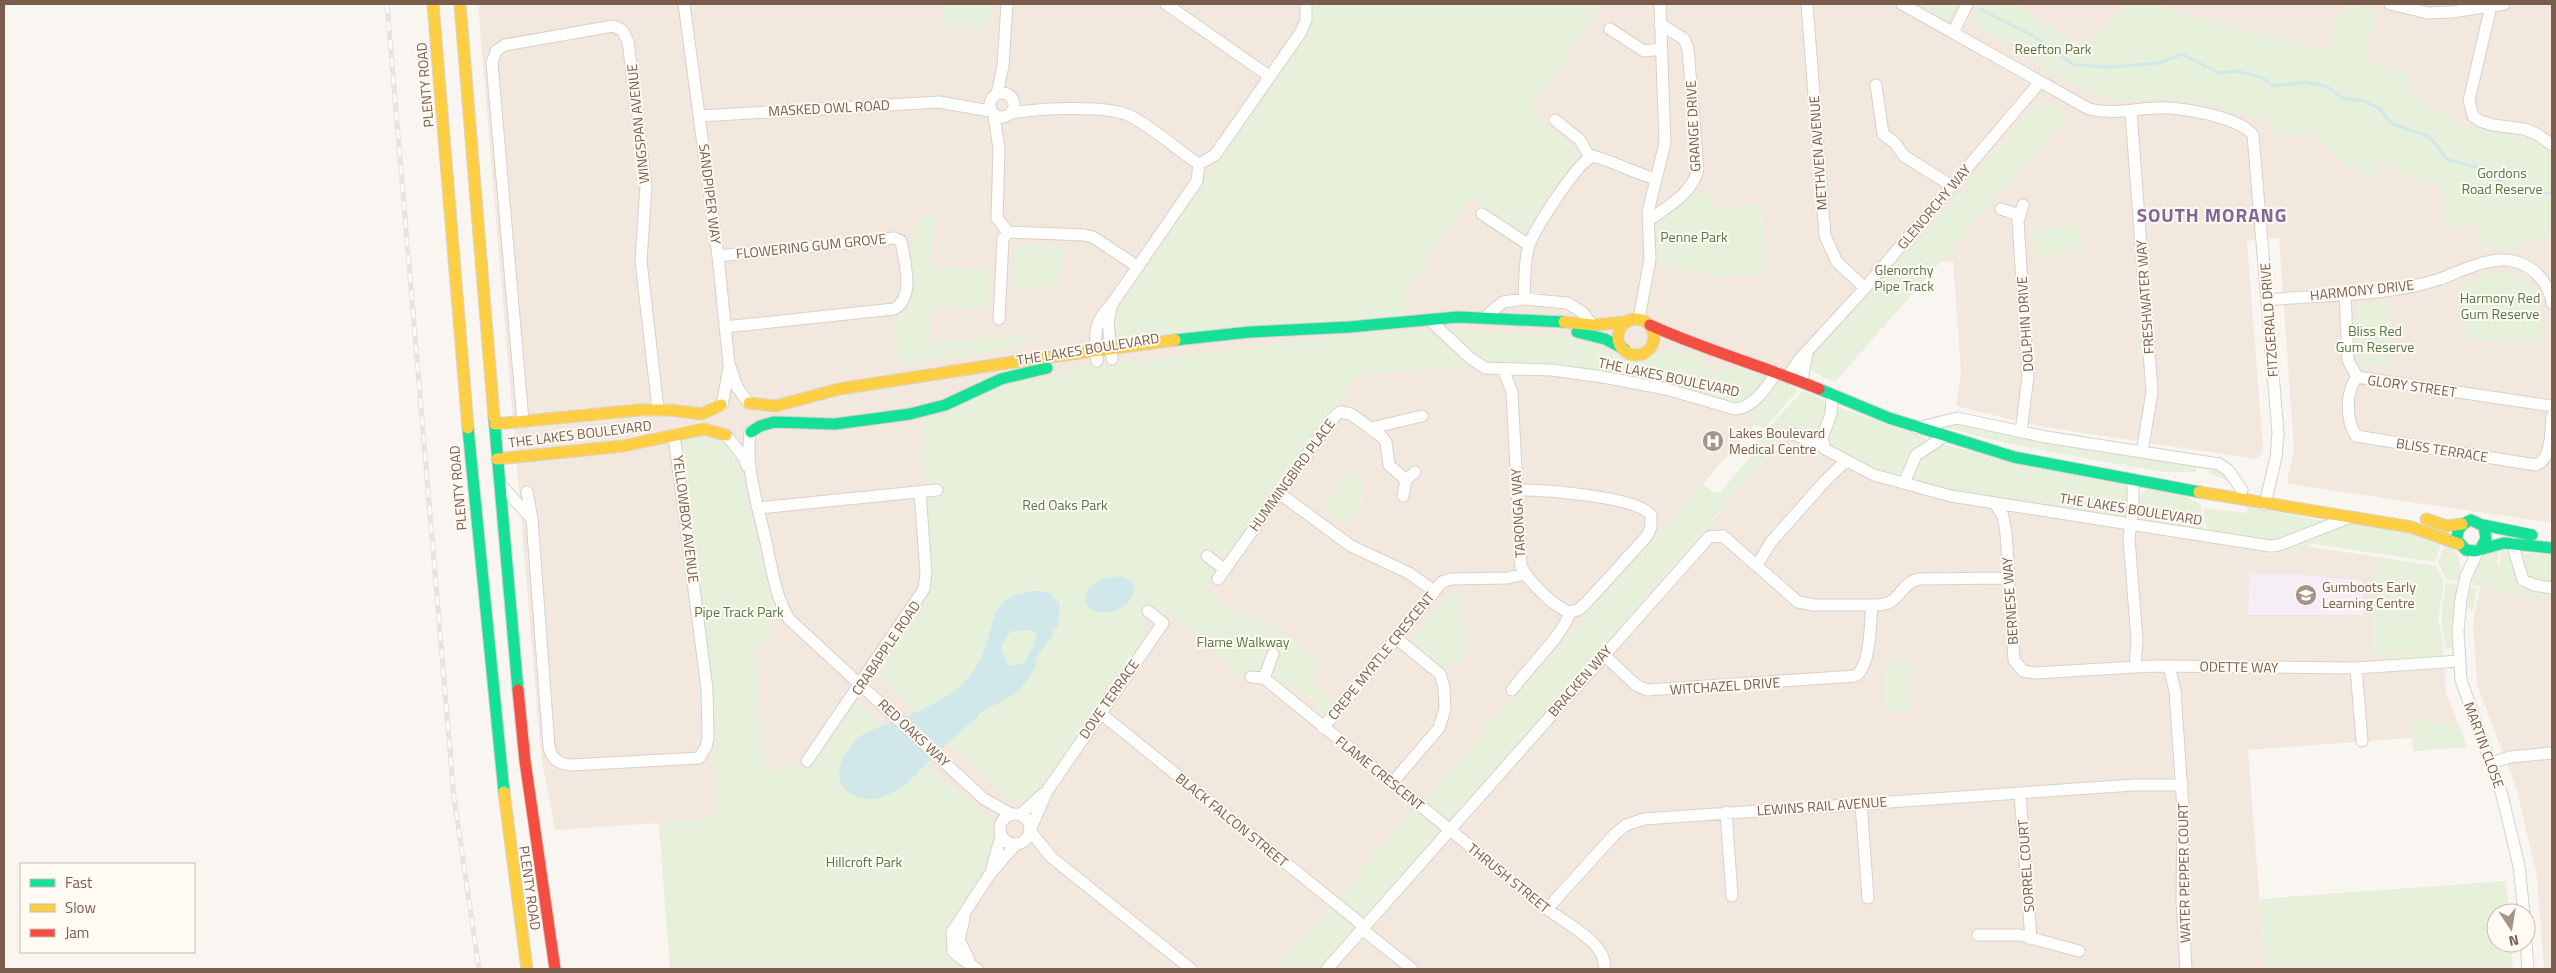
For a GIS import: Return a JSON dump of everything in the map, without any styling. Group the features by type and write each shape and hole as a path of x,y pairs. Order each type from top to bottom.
{"main road":[{"name":"PLENTY ROAD","path":"433,4 482,425 484,460 500,484 525,761 555,969"},
{"name":"PLENTY ROAD","path":"460,4 484,460 492,703 508,842 527,969"},
{"name":"THE LAKES BOULEVARD","path":"748,402 776,406 830,390 939,375 1111,353 1246,343 1349,327 1430,319 1484,318 1593,325 1626,322"},
{"path":"1639,319 1650,325 1654,335 1648,350 1638,354 1624,349 1619,338 1621,327 1626,322 1639,319"},
{"name":"THE LAKES BOULEVARD","path":"1385,324 1570,330 1605,339 1624,349"},
{"name":"THE LAKES BOULEVARD","path":"1650,325 1691,344 1802,381 1832,395 1917,428 2044,464 2137,481 2418,517 2446,526 2462,524"},
{"name":"THE LAKES BOULEVARD","path":"1648,350 1669,344 1691,344"},
{"name":"THE LAKES BOULEVARD","path":"751,432 760,426 774,422 835,424 910,414 945,405 959,389 1097,355"},
{"path":"939,375 949,376 959,389"},
{"path":"731,399 748,402 756,414 756,420 751,432 739,438 726,435 717,425 717,411 721,405 731,399"},
{"name":"THE LAKES BOULEVARD","path":"482,425 658,410 702,414 721,405"},
{"path":"658,410 660,419 674,435"},
{"name":"THE LAKES BOULEVARD","path":"484,460 598,449 704,429 726,435"},
{"name":"THE LAKES BOULEVARD","path":"1978,446 2242,490 2267,499 2350,517 2424,530 2460,546"},
{"path":"2552,538 2483,525 2471,520 2462,524 2457,531 2460,546 2470,551 2512,542 2552,548"},
{"path":"2480,549 2484,544 2487,534 2483,525"}],"street":[{"name":"SANDPIPER WAY","path":"684,4 718,256 729,364 737,387 748,402"},
{"name":"SANDPIPER WAY","path":"688,25 689,4"},
{"path":"1002,96 1007,4"},
{"path":"1166,4 1269,76"},
{"path":"1097,355 1097,321 1112,304 1197,181 1200,164 1214,155 1300,32 1306,20 1306,4"},
{"path":"1639,319 1650,258 1648,212 1665,142 1660,49 1660,4"},
{"name":"METHVEN AVENUE","path":"1807,4 1825,236 1837,262 1865,288"},
{"path":"1902,4 1954,31 2089,109 2101,112 2130,112"},
{"path":"1954,31 1967,4"},
{"path":"2390,4 2428,13 2452,8 2504,4"},
{"path":"2491,6 2469,100 2473,116 2480,121 2492,125 2524,129 2536,134 2552,145"},
{"name":"GRANGE DRIVE","path":"1649,220 1688,190 1698,170 1688,49 1684,38 1660,24"},
{"name":"WINGSPAN AVENUE","path":"523,421 492,63 496,51 505,45 613,26 622,30 628,40 646,186 641,261 658,410"},
{"path":"1610,29 1644,51 1660,49"},
{"name":"GLENORCHY WAY","path":"1788,376 2040,82"},
{"path":"1876,85 1883,134 1895,144 1904,156 1952,186"},
{"path":"1002,96 989,104 999,149 996,218 1008,232 1093,237 1138,267"},
{"path":"999,149 1009,115 1014,106 1002,96"},
{"path":"958,104 1002,96 1044,108 1115,112 1129,115 1200,164"},
{"name":"MASKED OWL ROAD","path":"700,116 939,102 958,104"},
{"path":"958,104 992,113 1009,115 1044,108"},
{"name":"FITZGERALD DRIVE","path":"2130,112 2169,108 2236,122 2249,128 2253,135 2278,433 2276,457 2267,499"},
{"name":"FRESHWATER WAY","path":"2130,112 2152,392 2142,452"},
{"path":"1555,120 1580,140 1590,158"},
{"path":"1524,300 1529,245 1534,233 1572,177 1590,158 1593,156 1603,158 1634,173 1656,179"},
{"name":"DOLPHIN DRIVE","path":"2001,209 2021,210 2028,376 2020,432"},
{"path":"1482,214 1529,245"},
{"path":"999,319 1003,239 1008,232"},
{"name":"FLOWERING GUM GROVE","path":"718,256 894,238 901,241 907,275 906,297 901,305 894,309 725,327"},
{"name":"HARMONY DRIVE","path":"2267,300 2405,288 2493,261 2511,260 2524,265 2538,275 2549,290 2552,303"},
{"name":"GLORY STREET","path":"2345,294 2348,360 2357,377 2552,406"},
{"path":"1484,318 1503,302 1524,300 1566,303 1582,312 1593,325"},
{"path":"1111,353 1108,322 1112,304"},
{"name":"THE LAKES BOULEVARD","path":"1435,325 1480,366 1579,373 1634,382 1735,408 1745,408 1753,402 1777,372"},
{"path":"1802,381 1807,352"},
{"name":"SANDPIPER WAY","path":"721,405 729,364"},
{"name":"TARONGA WAY","path":"1503,369 1512,392 1523,570 1557,604 1570,612"},
{"name":"TARONGA WAY","path":"1512,392 1520,369"},
{"name":"BLISS TERRACE","path":"2357,377 2353,382 2349,398 2352,430 2356,436 2536,465 2542,462 2548,453 2552,416"},
{"path":"1824,447 1822,438 1831,414 1832,395"},
{"name":"HUMMINGBIRD PLACE","path":"1208,556 1221,574 1338,413 1346,412 1371,428 1386,442 1389,464 1406,480"},
{"path":"1371,428 1422,416"},
{"path":"1917,428 1957,418 2020,432 2219,464 2228,470 2242,490"},
{"name":"RED OAKS WAY","path":"751,432 748,453 751,475 772,571 794,614 822,647 984,799 1016,814"},
{"name":"THE LAKES BOULEVARD","path":"1791,433 1824,447 1834,455 1874,475 1951,496 2275,546 2350,517"},
{"name":"YELLOWBOX AVENUE","path":"532,519 549,747 552,757 557,762 572,765 699,758 706,747 708,718 704,665 674,435"},
{"name":"RED OAKS WAY","path":"726,435 743,456 751,475"},
{"path":"1904,483 1916,455 1945,436"},
{"path":"1826,480 1834,455"},
{"path":"1753,562 1826,480 1846,461"},
{"path":"1403,496 1406,480 1415,472"},
{"path":"2137,481 2130,524 2139,667"},
{"path":"500,484 532,519"},
{"path":"758,508 938,490"},
{"path":"1512,690 1526,670 1565,626 1570,612 1578,610 1586,603 1646,536 1651,527 1651,515 1641,507 1602,498 1560,492 1517,490"},
{"path":"527,492 532,519"},
{"name":"CRABAPPLE ROAD","path":"807,761 924,589 926,572 920,492"},
{"path":"1279,493 1351,546 1408,573 1434,591"},
{"name":"BERNESE WAY","path":"1996,503 2003,516 2006,533 2014,652 2018,668"},
{"path":"2006,533 2013,514 2023,508"},
{"name":"BRACKEN WAY","path":"1327,969 1709,537 1723,536 1802,604 1888,604 1908,584 1918,579 2009,578"},
{"path":"2512,542 2522,580 2534,586 2552,588"},
{"name":"MARTIN CLOSE","path":"2460,546 2466,576"},
{"name":"MARTIN CLOSE","path":"2480,549 2466,576 2459,618 2463,689 2502,795 2518,866 2523,903"},
{"name":"CREPE MYRTLE CRESCENT","path":"1323,728 1442,582 1498,577 1523,570"},
{"name":"WITCHAZEL DRIVE","path":"1604,655 1636,685 1646,690 1848,678 1860,674 1866,662 1872,605"},
{"name":"DOVE TERRACE","path":"1031,830 1047,791 1099,712 1163,623 1148,611"},
{"path":"1392,783 1438,728 1445,709 1444,687 1440,674 1396,638"},
{"path":"1251,677 1264,678 1273,654"},
{"name":"ODETTE WAY","path":"2018,668 2035,673 2174,666 2356,668 2460,661"},
{"name":"WATER PEPPER COURT","path":"2174,666 2184,829 2182,906 2186,969"},
{"path":"2356,668 2362,741"},
{"name":"FLAME CRESCENT","path":"1264,678 1450,830"},
{"name":"BLACK FALCON STREET","path":"1099,712 1412,969"},
{"path":"2491,763 2510,757 2552,753"},
{"name":"LEWINS RAIL AVENUE","path":"1548,910 1607,841 1626,826 1652,817 2182,781"},
{"name":"DOVE TERRACE","path":"1016,814 1047,791"},
{"name":"SORREL COURT","path":"2020,793 2031,939"},
{"name":"RED OAKS WAY","path":"984,799 1001,831"},
{"path":"1861,803 1868,898"},
{"path":"1726,812 1732,896"},
{"path":"990,874 1004,818 1016,814 1028,820 1031,830 1051,857 1191,969"},
{"path":"976,968 959,957 953,950 956,932 970,904 990,874 1018,844 1025,841 1031,830"},
{"name":"THRUSH STREET","path":"1450,830 1548,910 1600,949 1604,960 1604,969"},
{"path":"1001,831 1008,842 1051,857"},
{"name":"THRUSH STREET","path":"1569,926 1591,949 1597,962 1596,969"},
{"path":"1978,935 2012,934 2079,951"},
{"path":"2527,953 2528,969"}],"shaded area":[{"path":"478,4 2552,4 2552,523 2289,484 2287,481 2294,450 2279,238 2247,241 2263,447 2261,455 2255,459 2039,426 1956,406 1961,373 1953,261 1895,265 1471,747 1472,764 1500,763 1794,428 1869,470 1945,491 2436,566 2444,581 2438,619 2443,644 2446,692 2462,734 2248,750 2265,969 670,969 659,823 555,830 541,754"},
{"path":"2490,563 2552,575 2552,969 2544,969 2537,876 2516,787 2477,685 2473,623 2484,566"},
{"name":"Gumboots Early Learning Centre","path":"2249,573 2284,575 2284,573 2363,581 2363,615 2248,615"}],"green space":[{"path":"944,4 991,4 989,28 942,28"},
{"path":"1311,4 1603,4 1529,111 1582,154 1553,188 1523,234 1494,211 1490,212 1470,199 1404,295 1405,316 1124,340 1115,330 1113,316 1268,88"},
{"path":"1912,4 1959,4 1949,19 1937,17"},
{"name":"Gordons Road Reserve","path":"1980,4 2013,4 2087,47 2125,4 2165,4 2161,9 2328,51 2338,15 2345,17 2348,5 2375,12 2364,61 2410,74 2407,91 2469,127 2520,136 2552,153 2552,238 2523,240 2521,248 2496,247 2481,252 2479,224 2445,227 2444,191 2375,158 2377,175 2366,178 2343,162 2314,135 2279,135 2272,129 2271,120 2180,99 2108,100 2089,89 2060,77 1973,25 1972,19"},
{"name":"Glenorchy Pipe Track","path":"2044,102 2069,115 1835,382 1804,368 2037,103"},
{"name":"Penne Park","path":"1694,191 1713,198 1715,209 1761,203 1767,274 1719,277 1662,265 1658,258 1656,223"},
{"path":"934,213 931,266 989,269 990,295 982,309 930,307 928,342 1047,334 1005,349 900,366 894,316 904,312 908,304 913,234 916,223"},
{"path":"2079,225 2081,252 2034,255 2032,229"},
{"path":"1020,244 1062,246 1060,285 1014,289 1015,249"},
{"name":"Harmony Red Gum Reserve","path":"2493,272 2511,274 2523,278 2531,285 2536,293 2539,304 2544,342 2466,341 2462,284"},
{"name":"Bliss Red Gum Reserve","path":"2390,301 2394,340 2390,367 2361,363 2357,357 2354,310 2359,303"},
{"path":"1451,331 1570,336 1582,338 1632,358 1664,350 1678,350 1709,364 1708,371 1716,373 1718,367 1751,371 1766,378 1748,400 1740,404 1481,362"},
{"name":"Red Oaks Park","path":"1392,332 1429,333 1443,340 1470,365 1358,375 1232,551 1224,556 1215,555 1214,575 1203,588 1234,612 1273,625 1323,663 1309,682 1337,702 1326,712 1320,714 1313,711 1318,706 1291,684 1286,690 1273,679 1273,666 1281,647 1274,643 1259,670 1239,675 1185,623 1179,623 1149,602 1141,612 1145,639 1045,785 1026,803 1022,799 1010,801 874,673 928,591 931,575 926,506 929,500 939,494 925,486 922,461 924,419 947,412 982,393 1023,380 1036,381 1056,377 1079,368"},
{"path":"1780,382 1797,389 1797,391 1765,428 1752,425 1753,408 1773,386"},
{"path":"1803,391 1822,399 1827,408 1816,439 1793,427 1788,435 1821,452 1826,460 1768,430"},
{"path":"1839,407 1925,438 1926,442 1903,472 1892,475 1874,470 1829,445 1827,435"},
{"path":"1953,422 2206,467 2206,470 2197,468 2196,472 2163,472 1996,441 1940,426"},
{"path":"1761,430 1783,439 1457,814 1443,816 1434,811 1423,801 1702,484 1715,493 1721,491 1753,454"},
{"path":"697,435 726,443 738,456 770,594 780,616 756,651 762,760 781,774 790,760 808,771 854,700 991,821 994,836 993,851 988,865 982,880 947,932 950,948 970,969 670,969 659,823 717,817 710,676 682,449 687,438"},
{"path":"1944,445 2123,484 2129,496 2125,519 1959,493 1913,480 1919,459"},
{"path":"2210,467 2222,470 2229,481 2208,473"},
{"path":"1349,471 1360,477 1363,500 1345,526 1324,509"},
{"path":"2149,489 2179,494 2201,504 2203,528 2201,531 2137,520 2140,498"},
{"path":"2248,507 2324,521 2283,539 2273,541 2207,532 2203,508 2246,513"},
{"path":"2349,524 2411,532 2441,542 2435,562 2313,544 2288,553 2287,547"},
{"path":"2445,544 2454,551 2459,559 2459,581 2446,579 2438,562"},
{"path":"2237,546 2273,550 2275,557 2235,550"},
{"path":"2502,549 2510,555 2515,577 2520,586 2545,592 2545,598 2495,590"},
{"path":"2499,551 2493,590 2472,585 2474,569 2480,557"},
{"path":"2521,553 2552,554 2552,584 2532,581 2524,575"},
{"path":"2375,557 2436,566 2444,581 2438,619 2443,644 2437,650 2373,656"},
{"path":"2446,582 2458,585 2454,612 2453,647 2445,649 2441,617"},
{"path":"2471,587 2477,589 2473,610 2466,608"},
{"path":"1463,593 1466,661 1452,662 1444,669 1411,641 1449,594"},
{"path":"2443,652 2443,656 2381,661 2380,657"},
{"path":"1886,660 1912,660 1911,712 1885,712"},
{"path":"2428,720 2433,723 2458,723 2467,747 2413,751 2410,722"},
{"path":"1415,808 1433,824 1436,833 1435,838 1372,910 1366,914 1356,913 1338,898"},
{"path":"2506,881 2508,903 2486,903 2486,953 2512,953 2513,969 2265,969 2259,899"},
{"path":"1330,907 1349,923 1349,935 1341,948 1321,969 1275,969"}],"water":[{"path":"1121,576 1133,582 1134,592 1130,600 1115,610 1105,612 1097,612 1089,608 1085,600 1088,588 1102,579"},
{"path":"1042,591 1050,593 1060,604 1058,628 1053,628 1052,636 1034,660 1038,662 1021,688 1012,696 980,714 900,788 885,796 871,799 856,796 849,792 840,781 839,768 858,737 920,711 949,695 962,685 973,672 981,658 999,607 1008,599 1022,593","holes":["1031,630 1037,632 1034,646 1023,664 1008,666 1001,647 1011,631"]}],"waterway":[{"path":"1982,10 2032,35 2074,65 2109,67 2159,63 2182,54 2219,73 2237,71 2262,78 2274,86 2304,82 2326,86 2345,99 2361,100 2379,108 2391,123 2430,137 2447,159 2482,169 2518,193 2552,193"}],"railway":[{"path":"387,4 454,798 479,969"}],"traffic: fast":[{"path":"1175,340 1250,332 1349,327 1458,317 1564,322"},
{"path":"1577,332 1605,339 1624,349"},
{"path":"751,432 760,426 774,422 835,424 910,414 945,405 1001,379 1047,368"},
{"path":"1819,389 1889,418 2014,457 2199,492"},
{"path":"494,417 518,690"},
{"path":"468,428 504,792"},
{"path":"2481,548 2486,539 2484,526 2471,520 2460,527 2457,536 2457,540 2466,550 2475,551 2504,543 2552,548"},
{"path":"2483,525 2532,535"}],"traffic: slow":[{"path":"433,4 468,428"},
{"path":"460,4 494,417"},
{"path":"1636,319 1649,324 1654,337 1649,350 1636,355 1623,350 1618,337 1623,324 1636,319"},
{"path":"1564,322 1593,325 1626,322"},
{"path":"749,403 776,406 839,389 1013,362 1175,340"},
{"path":"495,424 639,410 669,410 702,414 721,405"},
{"path":"497,459 623,446 704,429 726,435"},
{"path":"2199,492 2411,527 2459,544"},
{"path":"2426,519 2446,526 2462,524"},
{"path":"504,792 527,969"}],"traffic: jam":[{"path":"1650,325 1819,389"},
{"path":"518,690 525,761 555,969"}],"place":[{"name":"Lakes Boulevard Medical Centre","path":"1713,441"},
{"name":"Gumboots Early Learning Centre","path":"2306,595"}],"district":[{"name":"SOUTH MORANG","path":"2212,215"}],"park label":[{"name":"Reefton Park","path":"2053,49"},
{"name":"Pipe Track Park","path":"739,612"},
{"name":"Flame Walkway","path":"1243,642"},
{"name":"Hillcroft Park","path":"864,862"}]}
